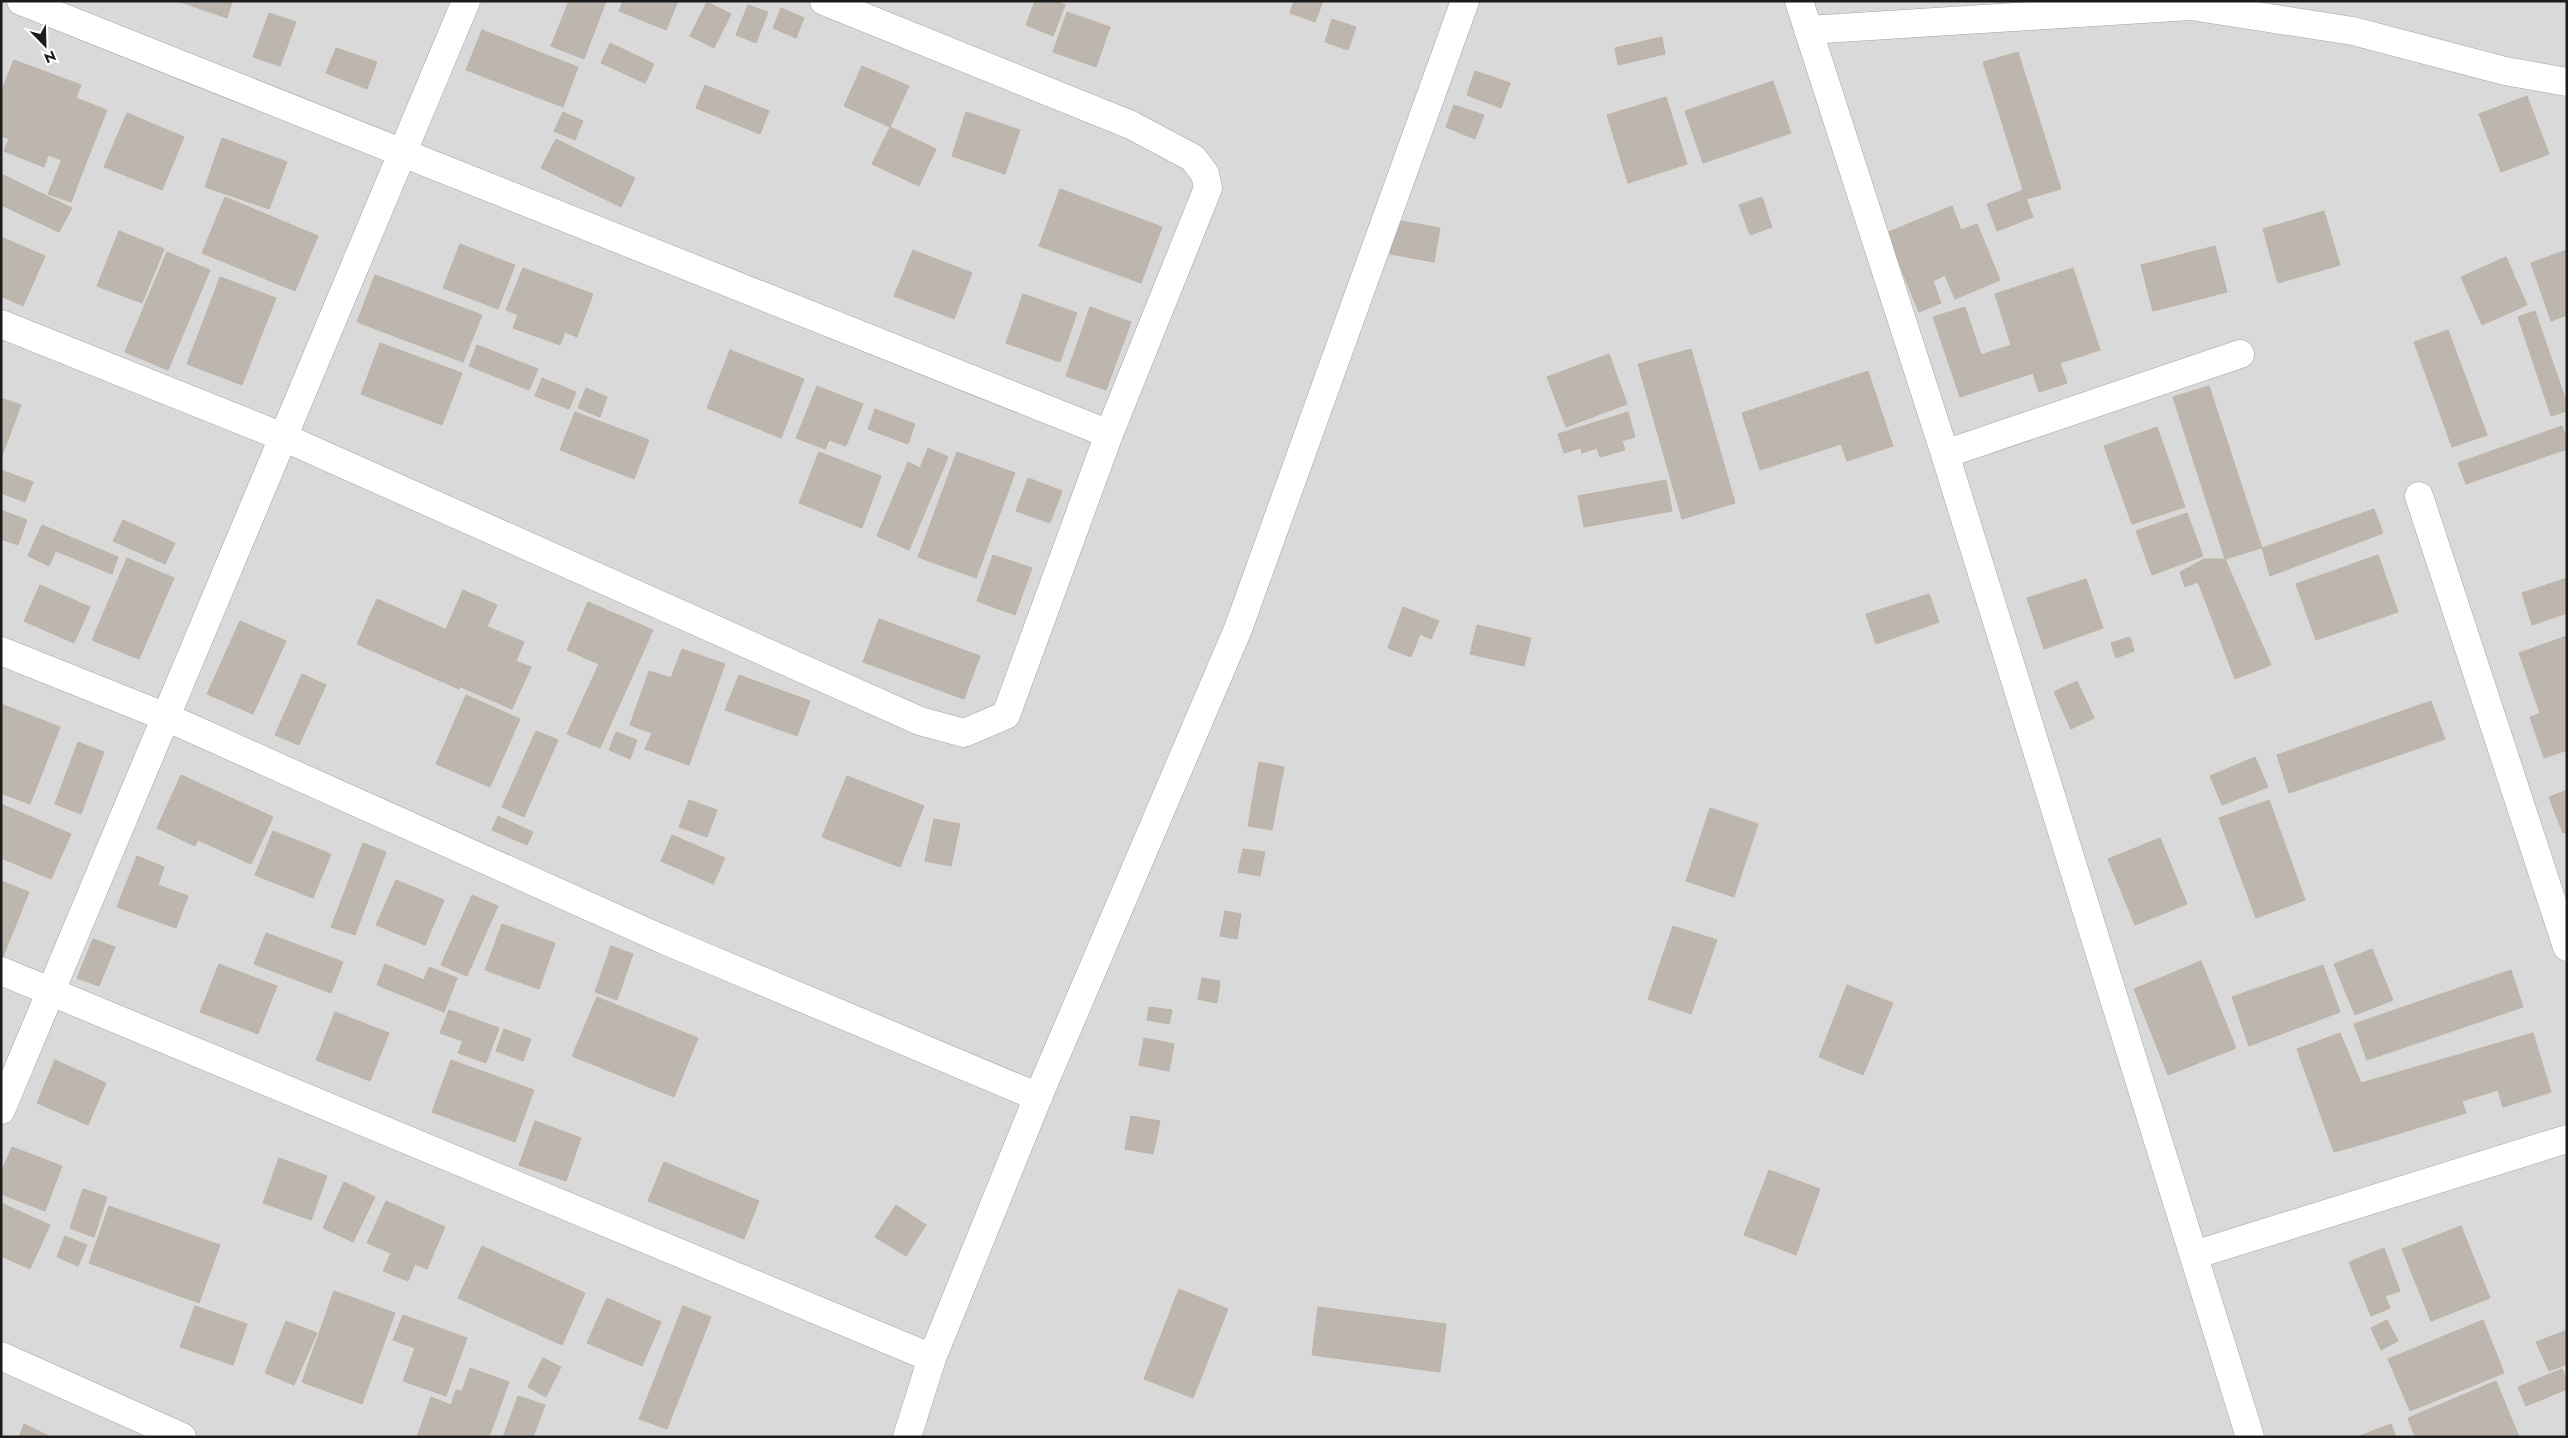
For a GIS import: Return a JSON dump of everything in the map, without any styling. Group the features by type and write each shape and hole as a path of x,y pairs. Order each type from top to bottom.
{"street":[{"path":"22,1 1109,434"},
{"path":"1,1110 466,1"},
{"path":"1,324 284,437 920,721 964,733 1006,715 1109,434 1208,188 1204,174 1193,158 1131,125 824,1"},
{"path":"907,1437 932,1358 1038,1097 1238,629 1464,1"},
{"path":"1799,1 1945,454 2250,1437"},
{"path":"1808,30 2191,6 2353,31 2505,71 2567,82"},
{"path":"1945,454 2240,354"},
{"path":"2419,496 2567,947"},
{"path":"1,650 166,717 662,938 1038,1097"},
{"path":"1,971 932,1358"},
{"path":"2194,1255 2567,1139"},
{"path":"1,1356 182,1437"}],"shaded area":[{"path":"1,1 2567,1 2567,1437 1,1437"}],"building":[{"path":"178,1 232,1 227,18"},
{"path":"569,1 606,1 584,59 551,46"},
{"path":"623,1 678,1 666,30 619,11"},
{"path":"1035,1 1056,1 1065,5 1053,36 1026,25"},
{"path":"1294,1 1323,1 1315,22 1290,13"},
{"path":"707,2 731,14 714,48 690,36"},
{"path":"748,5 768,12 756,43 736,35"},
{"path":"781,8 804,18 796,38 773,28"},
{"path":"1067,12 1110,27 1096,67 1053,52"},
{"path":"269,13 296,22 280,66 253,57"},
{"path":"1332,19 1356,27 1348,50 1325,42"},
{"path":"482,30 578,67 563,107 466,70"},
{"path":"1662,37 1665,54 1618,65 1615,48"},
{"path":"610,43 654,64 645,83 601,63"},
{"path":"336,48 377,62 367,89 326,73"},
{"path":"2018,52 2061,189 2026,199 1983,62"},
{"path":"14,60 81,85 76,98 107,110 84,168 48,155 44,167 4,151 9,139 1,136 1,92"},
{"path":"862,66 909,86 890,127 844,106"},
{"path":"1475,71 1510,83 1501,108 1467,95"},
{"path":"1773,81 1791,133 1703,163 1685,111"},
{"path":"705,85 769,111 760,134 696,108"},
{"path":"2527,96 2549,154 2501,172 2479,114"},
{"path":"1666,97 1687,164 1628,183 1607,115"},
{"path":"1454,105 1484,115 1475,139 1446,127"},
{"path":"563,112 583,121 575,140 554,131"},
{"path":"966,112 1020,130 1005,174 952,156"},
{"path":"127,113 184,137 162,190 104,167"},
{"path":"890,127 936,149 919,186 872,164"},
{"path":"222,138 287,162 269,209 205,187"},
{"path":"556,139 635,178 621,207 541,168"},
{"path":"62,159 84,168 71,202 48,194"},
{"path":"1,174 72,208 59,232 1,205"},
{"path":"1060,189 1162,227 1141,283 1039,246"},
{"path":"2023,190 2033,217 1997,231 1987,204"},
{"path":"225,197 318,236 295,291 202,253"},
{"path":"1762,197 1772,227 1750,235 1739,205"},
{"path":"1952,206 1961,230 1977,224 2000,280 1955,299 1945,275 1933,281 1941,303 1919,312 1886,233"},
{"path":"2324,211 2340,265 2278,283 2263,229"},
{"path":"1395,220 1440,228 1434,262 1390,254"},
{"path":"119,231 164,249 142,303 97,286"},
{"path":"1,237 45,256 23,306 1,296"},
{"path":"460,244 515,265 498,309 443,288"},
{"path":"2215,246 2227,292 2153,311 2141,265"},
{"path":"913,250 972,273 954,319 894,296"},
{"path":"2567,250 2567,315 2551,321 2531,263"},
{"path":"167,252 210,270 168,370 125,352"},
{"path":"2506,257 2527,305 2482,325 2461,277"},
{"path":"523,268 593,294 577,337 565,332 560,345 513,328 518,315 506,310"},
{"path":"2073,268 2100,350 2060,363 2067,383 2039,392 2033,373 1960,397 1933,317 1965,307 1981,355 2011,345 1995,294"},
{"path":"375,275 482,315 463,362 357,322"},
{"path":"220,277 276,298 242,385 187,364"},
{"path":"1023,294 1077,313 1060,362 1006,343"},
{"path":"1090,307 1131,322 1106,390 1066,376"},
{"path":"2535,311 2567,404 2567,411 2551,416 2518,317"},
{"path":"2448,330 2487,435 2452,447 2414,342"},
{"path":"380,343 462,373 442,425 361,394"},
{"path":"477,345 538,369 529,390 469,366"},
{"path":"1691,349 1735,503 1682,519 1638,364"},
{"path":"730,350 804,379 781,438 707,408"},
{"path":"1609,354 1627,404 1566,427 1547,377"},
{"path":"1868,371 1893,446 1847,461 1841,444 1760,470 1742,413"},
{"path":"542,378 576,392 569,409 535,396"},
{"path":"817,386 863,404 846,446 829,440 825,449 796,438"},
{"path":"2209,386 2262,548 2225,559 2173,397"},
{"path":"586,388 607,397 600,417 578,408"},
{"path":"1,398 21,405 1,458"},
{"path":"875,409 915,424 908,444 868,429"},
{"path":"575,412 649,440 634,479 560,450"},
{"path":"1628,412 1635,437 1622,441 1625,450 1600,457 1597,448 1582,453 1581,448 1564,453 1558,434"},
{"path":"2562,426 2567,440 2567,449 2466,484 2458,463"},
{"path":"2157,427 2185,507 2132,524 2104,446"},
{"path":"928,448 948,457 909,550 877,536 908,462 920,468"},
{"path":"819,452 881,476 862,528 799,503"},
{"path":"957,452 1015,473 976,578 918,557"},
{"path":"1,470 33,482 25,502 1,493"},
{"path":"1028,478 1062,491 1050,523 1016,511"},
{"path":"1666,480 1672,511 1584,527 1578,496"},
{"path":"2374,509 2383,533 2270,576 2262,548"},
{"path":"1,510 27,520 18,545 1,539"},
{"path":"2187,513 2203,556 2152,575 2136,531"},
{"path":"123,520 175,543 165,564 113,541"},
{"path":"42,525 63,534 49,566 28,556"},
{"path":"63,534 118,557 112,574 56,551"},
{"path":"993,555 1032,568 1015,615 977,601"},
{"path":"2378,555 2398,612 2316,640 2296,584"},
{"path":"127,558 174,578 139,659 92,640"},
{"path":"2204,559 2225,559 2271,665 2235,679 2198,582 2185,587 2180,572"},
{"path":"2567,578 2567,613 2532,625 2522,593"},
{"path":"2086,579 2103,628 2044,649 2027,598"},
{"path":"40,585 90,607 74,643 24,621"},
{"path":"463,590 497,605 479,644 446,629"},
{"path":"1929,594 1939,622 1876,644 1866,614"},
{"path":"377,599 479,644 459,689 357,644"},
{"path":"588,602 653,630 600,748 567,734 599,664 567,650"},
{"path":"1403,607 1439,621 1431,639 1420,634 1411,657 1388,648"},
{"path":"879,619 980,656 964,699 863,662"},
{"path":"240,621 286,641 253,714 207,694"},
{"path":"1477,625 1531,638 1524,666 1470,654"},
{"path":"488,627 524,642 516,661 531,667 512,709 461,687"},
{"path":"2567,636 2567,704 2540,713 2519,653"},
{"path":"2130,637 2134,651 2116,658 2111,643"},
{"path":"682,649 725,664 689,765 645,749 652,733 630,725 649,671 671,678"},
{"path":"302,674 326,685 299,745 275,735"},
{"path":"739,675 810,701 797,736 725,710"},
{"path":"2077,681 2094,718 2071,729 2054,692"},
{"path":"466,695 520,719 490,787 436,764"},
{"path":"2431,701 2445,739 2289,793 2277,755"},
{"path":"1,704 60,727 30,804 1,793"},
{"path":"2567,704 2567,750 2544,758 2530,717"},
{"path":"536,731 558,740 524,817 502,807"},
{"path":"616,732 637,740 630,759 609,750"},
{"path":"78,742 104,752 81,814 55,804"},
{"path":"2255,757 2268,787 2222,805 2210,776"},
{"path":"1259,762 1284,767 1272,830 1248,826"},
{"path":"181,775 273,817 251,864 198,840 195,846 157,828"},
{"path":"847,776 924,806 900,867 822,837"},
{"path":"2567,790 2567,832 2563,833 2549,797"},
{"path":"689,800 717,810 707,837 679,827"},
{"path":"2269,800 2305,900 2256,918 2219,818"},
{"path":"1,804 71,834 51,879 1,858"},
{"path":"1710,808 1758,824 1734,897 1686,881"},
{"path":"498,816 533,832 527,845 492,830"},
{"path":"934,819 960,824 951,866 925,861"},
{"path":"273,831 331,854 313,898 255,875"},
{"path":"672,835 725,858 713,884 661,861"},
{"path":"2160,838 2187,904 2135,925 2108,859"},
{"path":"363,843 386,852 374,884 351,875"},
{"path":"1243,849 1265,852 1260,876 1238,872"},
{"path":"137,856 164,867 158,885 188,896 176,928 117,907"},
{"path":"351,875 374,884 355,935 331,927"},
{"path":"396,880 444,900 425,945 376,925"},
{"path":"1,881 29,892 2,959 1,958"},
{"path":"472,895 498,906 467,976 441,965"},
{"path":"1225,911 1241,914 1237,939 1220,936"},
{"path":"502,924 555,943 539,989 485,970"},
{"path":"1673,926 1717,940 1691,1014 1648,999"},
{"path":"266,933 343,962 331,993 254,964"},
{"path":"93,939 115,947 99,986 77,978"},
{"path":"611,946 633,954 617,1000 595,992"},
{"path":"2372,949 2393,1000 2355,1015 2334,964"},
{"path":"2201,961 2236,1048 2168,1075 2134,989"},
{"path":"219,964 277,986 258,1034 200,1012"},
{"path":"385,964 424,980 429,967 457,978 444,1012 377,985"},
{"path":"2323,965 2340,1012 2249,1046 2232,997"},
{"path":"2511,970 2523,1007 2367,1060 2354,1024"},
{"path":"1202,978 1220,981 1217,1003 1198,999"},
{"path":"1847,985 1893,1003 1863,1075 1819,1057"},
{"path":"597,997 698,1038 674,1097 572,1056"},
{"path":"1149,1007 1172,1010 1169,1024 1147,1020"},
{"path":"449,1010 499,1028 486,1063 458,1053 463,1041 440,1033"},
{"path":"335,1012 389,1033 370,1081 316,1060"},
{"path":"504,1029 531,1039 523,1061 496,1051"},
{"path":"2340,1033 2361,1083 2377,1140 2334,1152 2297,1049"},
{"path":"2533,1033 2551,1092 2503,1107 2498,1090 2462,1101 2466,1113 2377,1140 2361,1083"},
{"path":"1144,1038 1174,1044 1169,1071 1139,1065"},
{"path":"55,1060 106,1083 88,1125 37,1103"},
{"path":"451,1060 534,1090 515,1142 432,1112"},
{"path":"1131,1116 1160,1121 1153,1154 1125,1149"},
{"path":"535,1121 581,1138 566,1181 519,1165"},
{"path":"12,1147 62,1166 45,1211 1,1194 1,1173"},
{"path":"279,1158 327,1176 311,1220 263,1203"},
{"path":"664,1162 759,1201 744,1239 648,1201"},
{"path":"1769,1170 1820,1189 1796,1255 1744,1235"},
{"path":"344,1182 375,1197 353,1242 323,1228"},
{"path":"83,1189 107,1197 94,1237 70,1228"},
{"path":"386,1201 445,1227 427,1269 415,1264 408,1281 383,1271 391,1253 367,1243"},
{"path":"1,1203 50,1225 30,1269 1,1256"},
{"path":"896,1205 926,1225 906,1256 875,1237"},
{"path":"109,1206 220,1245 199,1303 89,1263"},
{"path":"2461,1226 2490,1298 2431,1321 2402,1249"},
{"path":"65,1236 87,1245 78,1266 57,1257"},
{"path":"482,1246 585,1293 562,1345 458,1298"},
{"path":"2384,1248 2400,1291 2385,1296 2390,1308 2371,1316 2349,1262"},
{"path":"1179,1289 1228,1309 1193,1398 1144,1379"},
{"path":"334,1291 395,1313 362,1404 302,1382"},
{"path":"607,1298 661,1322 642,1366 587,1343"},
{"path":"195,1306 247,1324 233,1365 180,1347"},
{"path":"683,1306 711,1317 667,1429 639,1419"},
{"path":"1318,1307 1446,1324 1440,1372 1312,1355"},
{"path":"403,1315 467,1338 446,1396 403,1381 415,1348 393,1340"},
{"path":"2387,1320 2398,1341 2381,1350 2371,1328"},
{"path":"2483,1320 2504,1373 2410,1411 2388,1359"},
{"path":"286,1321 317,1333 294,1385 265,1373"},
{"path":"2567,1330 2567,1364 2549,1371 2536,1342"},
{"path":"543,1358 561,1367 546,1397 528,1387"},
{"path":"470,1368 509,1382 489,1437 417,1437 431,1397 451,1405 456,1390 462,1391"},
{"path":"2562,1369 2567,1381 2567,1389 2526,1406 2518,1387"},
{"path":"2496,1381 2519,1437 2415,1437 2408,1418"},
{"path":"518,1396 545,1405 533,1437 503,1437"},
{"path":"24,1424 51,1437 19,1437"},
{"path":"2391,1424 2396,1437 2357,1437"}]}
